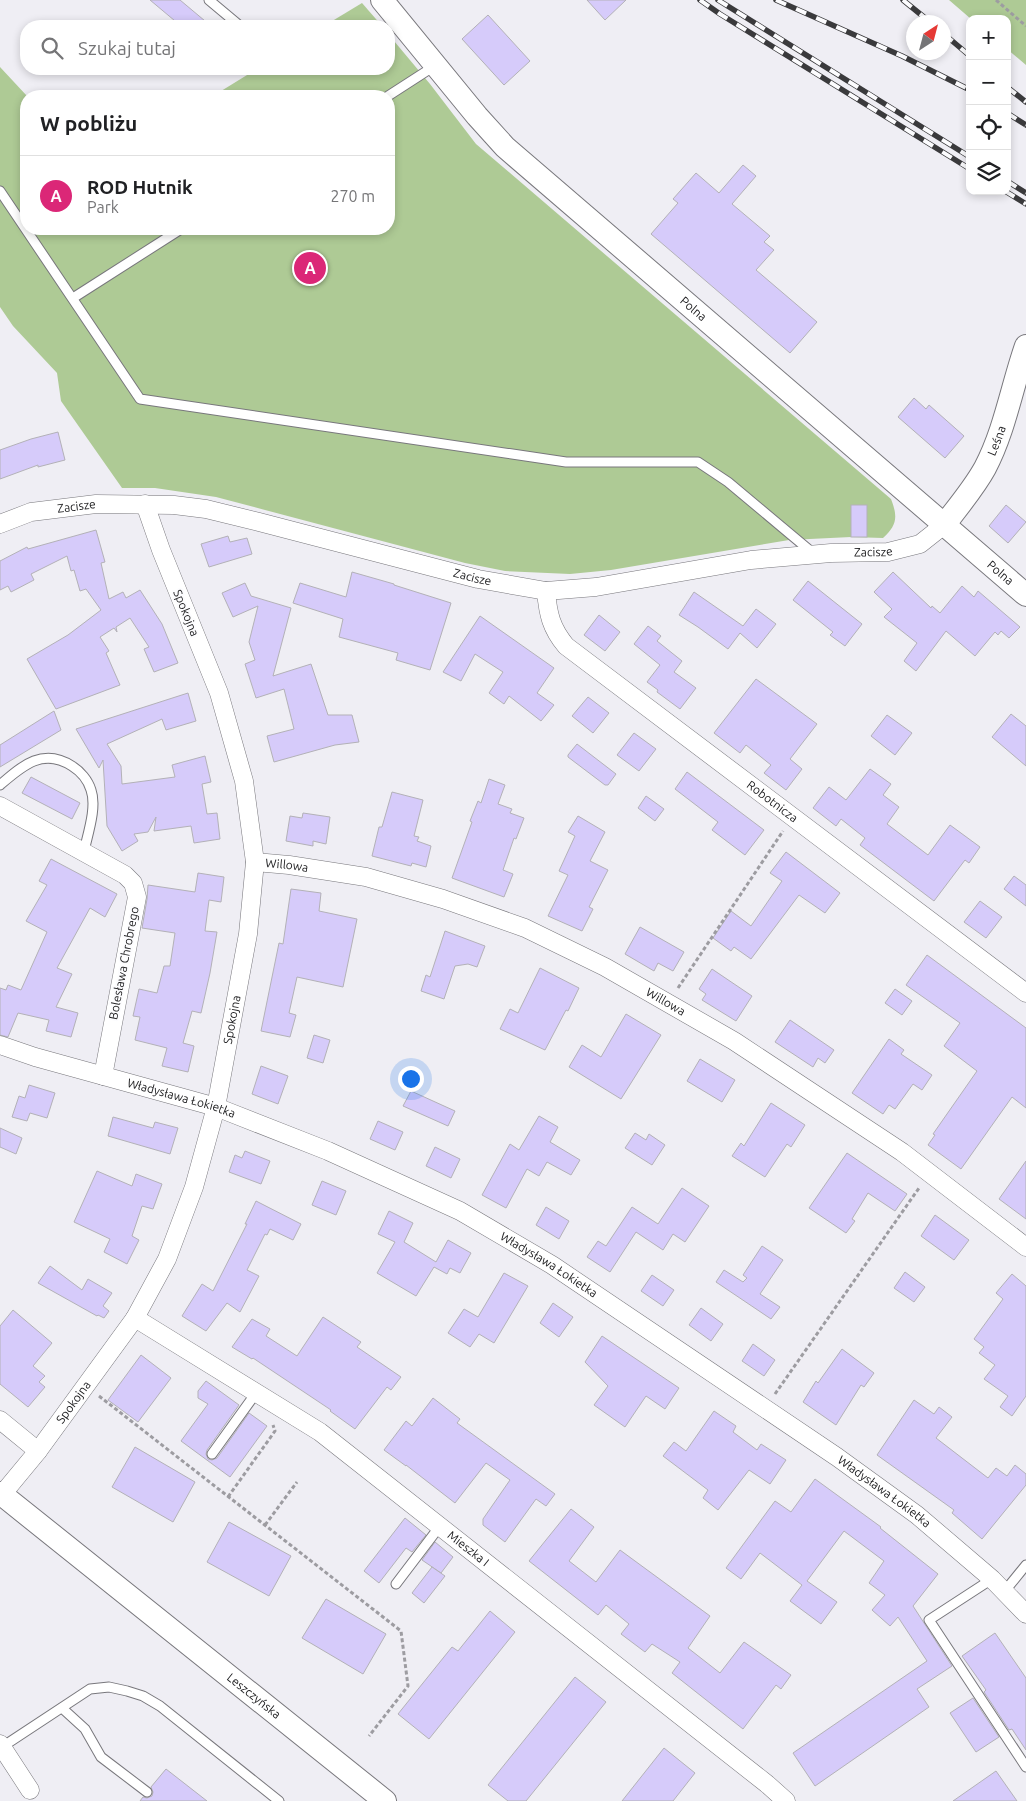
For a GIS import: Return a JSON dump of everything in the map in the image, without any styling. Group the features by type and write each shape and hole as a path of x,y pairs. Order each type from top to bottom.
{"street":[{"name":"Polna","path":"382,0 477,116 505,147 1026,595"},
{"name":"Leśna","path":"944,525 985,468 1020,381 1026,346"},
{"name":"Zacisze","path":"0,524 30,512 96,504 174,504 206,509 478,579 546,591 596,587 752,560 815,554 888,552 920,544 944,525"},
{"name":"Spokojna","path":"1,1495 38,1451 135,1318 167,1258 194,1187 216,1107 248,934 255,862 244,781 219,693 161,550 145,504"},
{"name":"Robotnicza","path":"546,591 547,606 552,624 556,634 566,646 1026,993"},
{"name":"Bolesława Chrobrego","path":"0,806 84,851 125,875 133,883 137,897 103,1076"},
{"name":"Willowa","path":"255,862 289,865 366,877 443,899 525,928 605,967 734,1041 902,1152 1026,1247"},
{"name":"Władysława Łokietka","path":"0,1045 35,1057 216,1107 328,1151 460,1211 552,1265 836,1457 917,1515 992,1579 1026,1614"},
{"name":"Mieszka I","path":"135,1318 320,1432 767,1784 786,1801"},
{"path":"0,1420 38,1451"},
{"name":"Leszczyńska","path":"1,1495 385,1801"},
{"path":"1,1745 30,1790"}],"lane":[{"path":"209,0 233,20"},
{"path":"395,91 436,65"},
{"path":"0,191 20,220"},
{"path":"30,235 140,399 566,462 698,462 728,482 815,554"},
{"path":"73,298 172,235"},
{"path":"0,785 17,771 34,761 50,757 65,761 79,770 91,790 92,798 93,815 84,851"},
{"path":"212,1454 256,1393"},
{"path":"396,1584 440,1526"},
{"path":"1004,1592 1026,1566"},
{"path":"992,1579 930,1620 1026,1767"},
{"path":"1,1745 90,1689 109,1687 143,1696 160,1706 279,1801"},
{"path":"62,1708 85,1729 101,1757 147,1792"}],"path":[{"path":"996,0 1026,26"},
{"path":"668,1004 793,817"},
{"path":"765,1409 930,1173"},
{"path":"104,1388 99,1396 401,1631 408,1686 369,1736"},
{"path":"265,1525 297,1482"}],"green space":[{"path":"949,0 1026,0 1026,65 1011,52 1011,15 966,15"},
{"path":"362,3 377,20 334,20"},
{"path":"395,42 476,144 891,499 895,511 894,525 883,538 851,537 789,540 611,570 570,574 505,571 465,563 216,497 155,488 122,488 61,401 57,373 13,326 0,307 0,67 21,90 20,235 395,235 395,90 223,90 247,75 395,75"}],"building":[{"path":"150,0 180,0 204,20 174,20"},
{"path":"587,0 626,0 605,20"},
{"path":"488,15 530,61 504,85 462,39"},
{"path":"743,165 756,176 732,204 770,236 764,242 774,250 756,270 817,322 790,353 651,234 678,203 673,199 696,173 719,193"},
{"path":"914,398 926,409 929,405 964,436 945,458 898,417"},
{"path":"58,432 65,460 38,467 38,465 0,479 0,450"},
{"path":"851,505 867,505 867,537 851,537"},
{"path":"1006,505 1026,522 1008,543 989,526"},
{"path":"96,530 105,562 101,563 109,599 123,592 126,598 140,590 162,624 178,663 154,672 144,649 149,647 130,618 116,627 117,632 114,628 100,637 109,651 106,653 120,685 56,709 27,659 68,635 101,610 86,589 80,591 74,570 71,571 67,556 31,574 34,580 11,592 8,586 0,590 0,561 27,547 28,549"},
{"path":"228,536 230,542 247,538 252,554 209,567 201,544"},
{"path":"352,572 451,603 430,670 396,660 398,653 339,637 343,619 293,603 300,583 346,597"},
{"path":"893,572 931,608 932,606 940,613 962,586 974,597 978,591 1020,627 1009,638 1001,631 998,635 995,632 975,656 946,631 916,671 904,661 917,643 884,617 892,609 874,592"},
{"path":"808,581 862,624 845,646 830,635 833,632 793,600"},
{"path":"245,583 251,596 291,608 273,676 311,664 328,715 352,715 359,742 335,745 274,762 267,736 294,729 284,689 256,698 245,664 255,660 249,642 258,606 233,617 222,593"},
{"path":"694,592 743,626 756,609 776,624 757,648 740,633 728,649 679,615"},
{"path":"599,615 620,632 605,651 584,635"},
{"path":"480,616 554,668 537,693 554,705 541,721 509,696 504,704 489,693 503,672 475,654 461,681 443,672"},
{"path":"648,626 661,636 657,641 682,661 674,672 696,688 680,709 647,682 660,665 634,644"},
{"path":"756,679 817,724 790,759 802,769 786,790 764,773 771,765 746,745 740,753 714,733"},
{"path":"188,693 196,721 166,730 162,719 107,744 121,766 122,784 175,777 172,765 205,756 211,782 202,784 207,814 217,813 220,839 194,843 191,826 154,831 156,817 148,832 134,834 138,841 122,851 107,826 103,760 99,768 76,729"},
{"path":"588,697 609,713 593,733 572,716"},
{"path":"54,711 61,730 0,767 0,745"},
{"path":"1011,714 1026,726 1026,766 992,737"},
{"path":"887,715 912,733 895,755 871,736"},
{"path":"634,733 656,749 639,771 617,755"},
{"path":"577,744 616,774 608,785 605,785 568,757"},
{"path":"870,769 891,784 883,795 899,807 887,824 928,855 950,825 980,847 969,863 965,860 934,901 860,845 865,838 841,819 836,826 813,808 829,787 846,800"},
{"path":"687,772 764,830 745,855 712,830 718,822 675,789"},
{"path":"31,777 80,803 72,819 22,793"},
{"path":"489,779 505,785 498,804 512,809 510,813 524,818 516,839 514,838 503,870 513,874 504,897 452,878 472,822 470,821 478,801 481,803"},
{"path":"392,792 423,800 414,836 419,837 417,841 431,846 426,867 412,863 411,866 372,856 379,827 382,827"},
{"path":"646,796 664,809 655,821 638,808"},
{"path":"303,813 330,817 326,844 313,841 313,846 286,841 290,816 302,818"},
{"path":"578,816 605,832 590,861 608,870 589,907 593,909 582,931 548,916 568,875 559,871 575,836 568,832"},
{"path":"786,852 840,893 825,913 799,895 751,959 734,947 731,951 713,938 731,911 751,926 782,881 770,873"},
{"path":"51,859 117,894 105,917 90,908 57,968 72,974 56,1007 78,1013 71,1037 46,1031 49,1020 18,1013 8,1037 0,1035 0,988 6,990 8,985 21,990 47,932 26,921 47,885 39,881"},
{"path":"198,873 224,877 221,902 209,900 205,931 217,932 201,1013 192,1011 183,1043 194,1046 188,1072 162,1066 167,1048 135,1040 140,1017 133,1016 139,989 157,993 164,966 170,966 175,933 142,928 148,885 195,892"},
{"path":"1014,876 1026,885 1026,906 1004,889"},
{"path":"291,889 321,893 319,911 357,919 343,987 297,977 289,1013 296,1015 290,1037 261,1031 279,943 283,944"},
{"path":"980,901 1002,917 986,938 964,922"},
{"path":"640,927 684,952 673,971 658,963 654,971 625,954"},
{"path":"445,931 485,946 477,967 468,964 455,966 444,999 421,991 426,975 430,977"},
{"path":"927,955 1026,1028 1026,1108 1012,1097 961,1169 928,1145 935,1135 933,1134 977,1071 944,1046 960,1023 906,985"},
{"path":"540,968 579,988 545,1050 500,1029 510,1009 518,1013"},
{"path":"712,969 752,996 736,1021 702,1000 706,994 699,989"},
{"path":"895,989 912,1001 902,1015 885,1003"},
{"path":"626,1014 661,1035 621,1099 569,1067 582,1045 601,1057"},
{"path":"790,1020 834,1050 825,1063 818,1058 813,1067 775,1042"},
{"path":"314,1035 330,1040 323,1063 307,1058"},
{"path":"889,1039 904,1050 901,1054 932,1075 922,1090 913,1084 895,1109 889,1105 883,1114 852,1093"},
{"path":"700,1059 735,1080 722,1102 687,1081"},
{"path":"261,1066 288,1076 278,1104 252,1094"},
{"path":"29,1085 55,1093 47,1118 30,1113 27,1121 12,1117 19,1096 25,1098"},
{"path":"411,1091 455,1111 448,1126 403,1106"},
{"path":"771,1103 805,1125 791,1147 787,1144 765,1177 732,1156 741,1143 744,1146"},
{"path":"539,1116 558,1127 550,1142 580,1160 571,1175 547,1162 539,1176 527,1169 506,1208 482,1195 510,1144 519,1150"},
{"path":"113,1117 153,1128 155,1122 178,1128 170,1154 108,1136"},
{"path":"378,1121 403,1132 395,1150 370,1139"},
{"path":"0,1128 22,1138 16,1154 0,1147"},
{"path":"635,1133 646,1140 649,1134 665,1145 652,1165 625,1148"},
{"path":"435,1147 460,1159 451,1178 426,1166"},
{"path":"245,1151 270,1161 261,1184 229,1172 235,1155 242,1158"},
{"path":"847,1153 907,1194 895,1211 868,1193 852,1219 855,1221 846,1233 809,1208"},
{"path":"1026,1161 1026,1219 999,1199"},
{"path":"97,1171 132,1186 136,1174 162,1184 153,1209 142,1206 132,1236 139,1240 127,1264 104,1252 110,1239 74,1222"},
{"path":"322,1181 346,1191 336,1215 312,1205"},
{"path":"682,1188 709,1206 685,1242 673,1234 663,1250 636,1232 610,1272 587,1257 598,1241 606,1246 632,1207 658,1224"},
{"path":"256,1201 301,1224 293,1240 270,1229 267,1235 265,1234 247,1270 259,1276 240,1312 227,1303 206,1331 182,1316 202,1284 213,1291 247,1224 245,1224"},
{"path":"546,1207 569,1221 559,1239 536,1225"},
{"path":"389,1211 413,1223 404,1242 436,1262 448,1240 471,1253 460,1273 450,1268 447,1274 434,1267 416,1296 377,1273 395,1242 378,1234"},
{"path":"935,1215 969,1240 954,1260 921,1236"},
{"path":"762,1246 783,1260 760,1294 780,1307 771,1319 716,1282 724,1270 743,1282 747,1278 743,1275"},
{"path":"50,1266 82,1290 88,1279 112,1293 103,1306 109,1311 104,1318 97,1316 38,1283"},
{"path":"905,1272 925,1287 914,1302 894,1288"},
{"path":"504,1273 528,1286 494,1343 479,1334 470,1347 448,1333 464,1309 478,1317"},
{"path":"1012,1274 1026,1286 1026,1396 1012,1416 1000,1407 1008,1396 984,1379 995,1365 979,1353 984,1347 974,1339 1003,1299 996,1293"},
{"path":"652,1275 674,1290 663,1306 641,1291"},
{"path":"553,1303 573,1317 559,1337 540,1323"},
{"path":"701,1308 723,1324 711,1341 689,1325"},
{"path":"13,1310 52,1343 33,1366 45,1376 39,1382 45,1387 28,1407 0,1384 0,1326"},
{"path":"323,1317 361,1342 357,1347 401,1377 391,1390 387,1387 355,1429 331,1410 253,1358 232,1347 252,1319 270,1329 266,1336 297,1356"},
{"path":"602,1336 679,1388 665,1409 646,1396 625,1427 594,1405 608,1386 585,1362"},
{"path":"753,1344 775,1360 764,1376 742,1361"},
{"path":"842,1349 874,1373 864,1387 861,1385 836,1425 803,1402 816,1381 818,1383"},
{"path":"141,1355 171,1378 138,1422 108,1400"},
{"path":"206,1381 239,1405 207,1450 208,1459 217,1458 249,1413 267,1426 230,1477 181,1441 208,1404 198,1398 198,1391"},
{"path":"433,1398 460,1419 457,1423 555,1494 546,1506 536,1499 505,1542 483,1525 483,1519 510,1480 486,1463 455,1503 384,1450 406,1421 412,1426"},
{"path":"914,1400 934,1414 939,1407 952,1417 936,1438 988,1478 996,1468 1007,1476 1015,1465 1026,1474 1026,1485 982,1539 952,1513 954,1510 877,1455"},
{"path":"714,1411 736,1426 733,1432 757,1450 761,1444 786,1460 770,1484 749,1470 718,1510 703,1498 708,1490 663,1456 674,1442 686,1451"},
{"path":"135,1447 195,1482 173,1522 112,1487"},
{"path":"815,1479 881,1527 938,1574 913,1606 952,1666 917,1689 929,1707 815,1786 793,1753 927,1661 898,1617 890,1626 872,1610 885,1595 869,1583 884,1561 844,1531 807,1581 837,1602 821,1624 790,1601 802,1585 760,1553 741,1579 726,1568 775,1501 791,1512"},
{"path":"571,1509 594,1527 569,1561 596,1582 620,1550 710,1616 688,1648 720,1673 744,1642 791,1675 781,1689 776,1685 743,1729 672,1673 680,1662 652,1644 645,1652 621,1634 629,1624 606,1605 598,1615 529,1561"},
{"path":"405,1518 426,1535 412,1552 406,1548 379,1583 364,1571"},
{"path":"229,1522 291,1556 269,1596 207,1562"},
{"path":"435,1542 453,1557 441,1573 422,1560"},
{"path":"432,1567 445,1576 424,1603 412,1593"},
{"path":"326,1599 386,1634 363,1674 302,1638"},
{"path":"490,1611 515,1632 429,1739 398,1714 452,1647 458,1651"},
{"path":"995,1633 1026,1678 1026,1750 1012,1729 1009,1730 984,1692 986,1690 962,1656"},
{"path":"575,1677 606,1702 526,1801 508,1801 488,1785"},
{"path":"973,1698 999,1737 976,1752 950,1713"},
{"path":"664,1748 695,1773 673,1801 622,1801"},
{"path":"166,1769 207,1801 140,1801 143,1797 152,1796 151,1787"},
{"path":"996,1771 1017,1801 953,1801"}],"railway":[{"path":"700,0 966,167"},
{"path":"718,0 966,155"},
{"path":"776,0 902,56 966,88"},
{"path":"903,0 921,15"},
{"path":"951,40 966,53"},
{"path":"1011,90 1026,102"},
{"path":"1011,116 1026,125"},
{"path":"1011,184 1026,193"},
{"path":"1011,195 1026,204"}],"place":[{"name":"ROD Hutnik","path":"310,268"}]}
